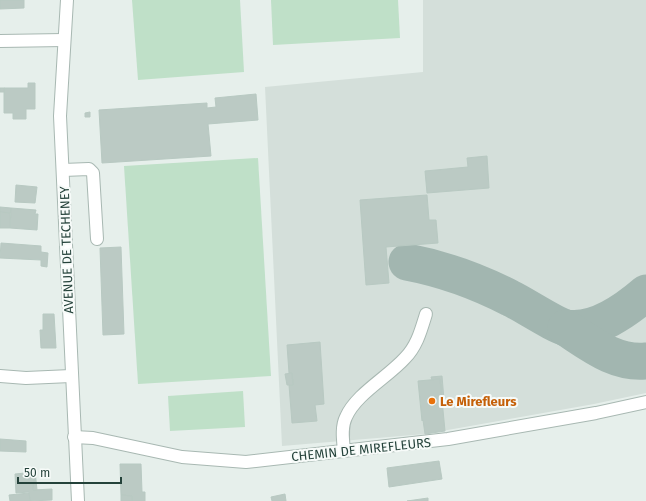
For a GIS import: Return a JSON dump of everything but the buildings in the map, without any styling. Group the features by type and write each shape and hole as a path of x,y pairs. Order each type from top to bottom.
{"street":[{"name":"AVENUE DE TECHENEY","path":"67,0 60,116 78,501"},
{"path":"0,41 64,40"},
{"path":"63,170 89,169 93,173 97,239"},
{"path":"344,451 343,433 345,417 358,400 406,357 418,339 426,314"},
{"path":"0,376 26,378 71,376"},
{"name":"CHEMIN DE MIREFLEURS","path":"74,437 93,438 182,457 226,462 246,462 466,436 596,413 646,402"}],"shaded area":[{"path":"423,0 646,0 646,393 594,404 425,434 282,446 265,87 423,72"}],"green space":[{"path":"132,0 240,0 244,72 138,80"},
{"path":"271,0 398,0 400,38 273,45"},
{"path":"258,158 271,376 138,384 124,166"},
{"path":"243,391 245,427 170,431 168,396"}],"taxiway":[{"path":"407,262 434,268 473,281 510,298 567,328 589,327 610,319 629,307 646,293"},
{"path":"566,328 604,352 624,359 646,361"}],"place":[{"name":"Le Mirefleurs","path":"432,401"}]}
